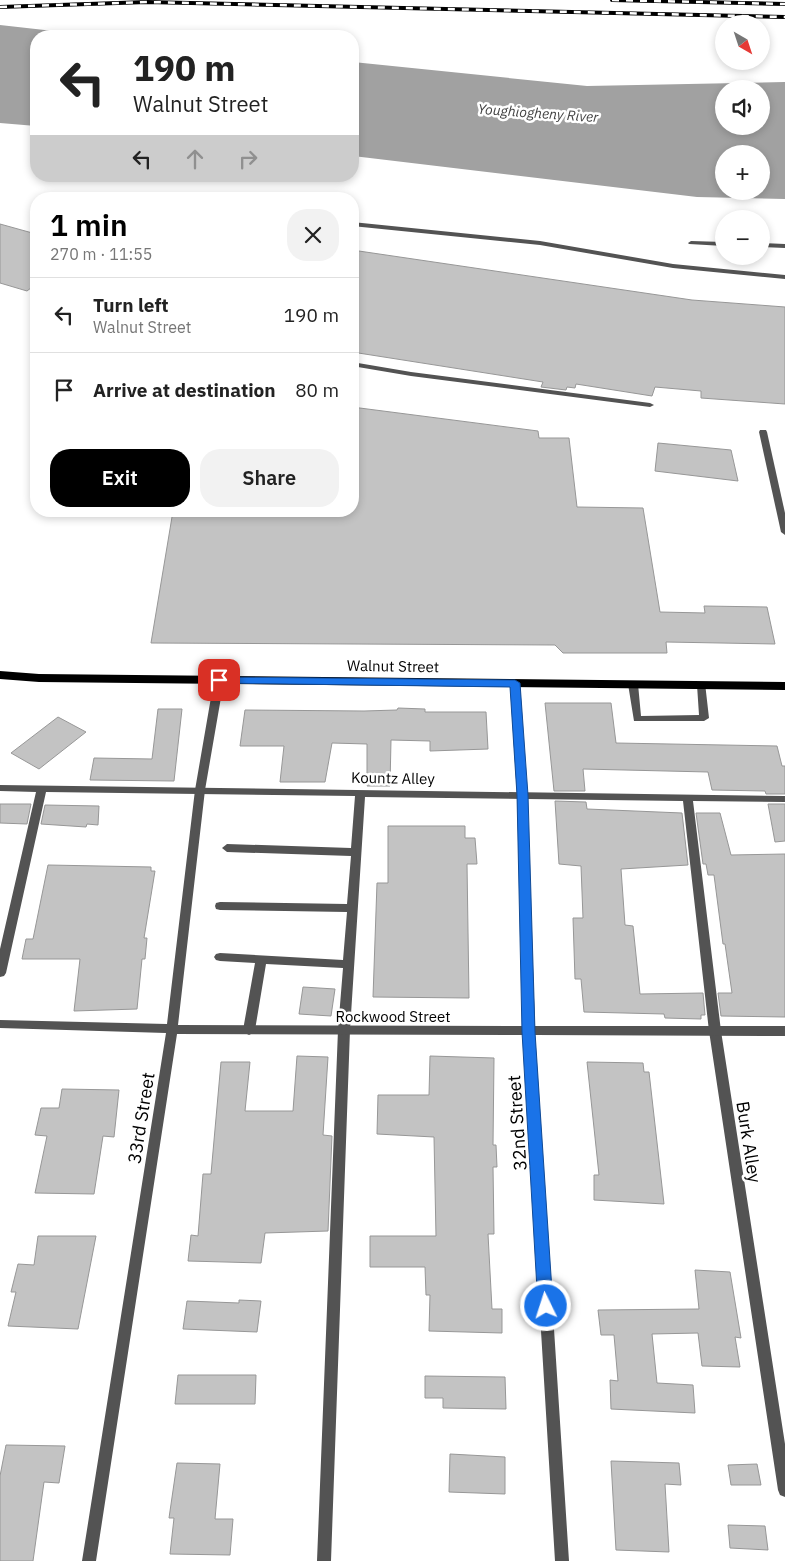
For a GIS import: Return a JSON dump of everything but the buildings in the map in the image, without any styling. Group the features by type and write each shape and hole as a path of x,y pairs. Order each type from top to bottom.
{"main road":[{"name":"Walnut Street","path":"0,675 39,678 785,686"}],"street":[{"path":"359,225 540,243 672,266 785,277"},
{"path":"691,243 715,244"},
{"path":"770,246 785,246"},
{"path":"359,365 411,374 650,405"},
{"path":"763,432 785,532"},
{"name":"33rd Street","path":"89,1561 172,1029 200,790 219,680"},
{"name":"32nd Street","path":"515,683 522,795 529,1032 562,1561"},
{"path":"632,684 637,719 704,718 702,685"},
{"name":"Kountz Alley","path":"0,788 785,799"},
{"path":"0,973 42,788"},
{"path":"324,1561 344,1030 360,793"},
{"name":"Burk Alley","path":"688,798 715,1031 785,1490"},
{"path":"227,848 356,852"},
{"path":"220,906 352,908"},
{"path":"220,957 348,964"},
{"path":"249,1030 261,959"},
{"name":"Rockwood Street","path":"0,1024 249,1030 785,1031"}],"water":[{"path":"0,25 45,30 30,30 30,126 0,123"},
{"name":"Youghiogheny River","path":"359,63 587,86 715,83 715,135 770,135 770,82 785,82 785,199 770,199 770,145 715,145 715,197 697,197 359,157"}],"railway":[{"path":"612,0 785,4"},
{"path":"0,7 147,2 785,17"}],"route":[{"path":"219,680 515,683 522,795 529,1032 546,1306"}]}
